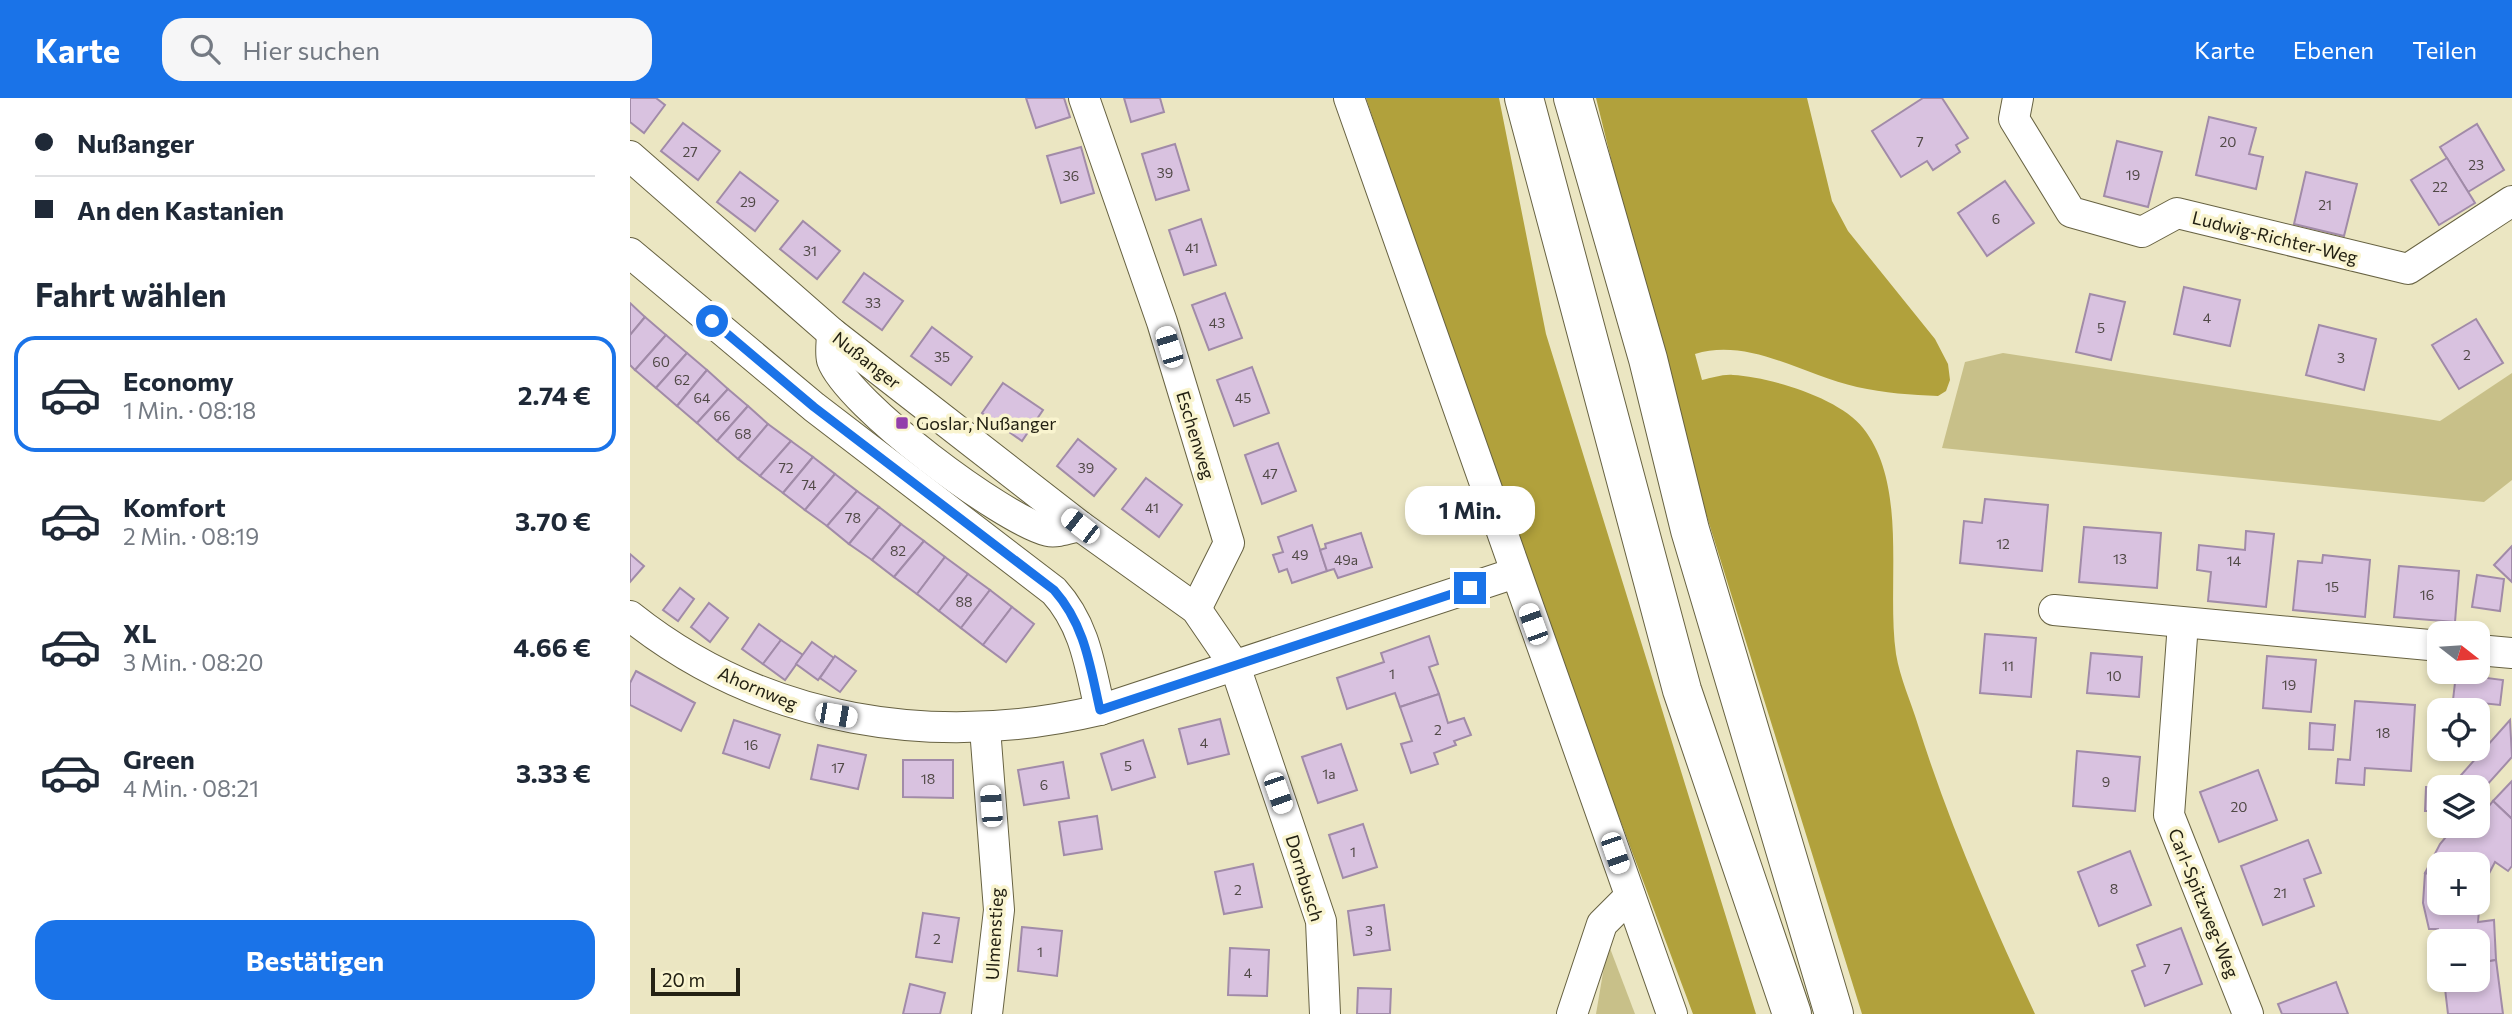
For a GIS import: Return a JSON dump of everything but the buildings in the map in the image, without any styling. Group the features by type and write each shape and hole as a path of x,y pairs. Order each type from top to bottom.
{"highway":[{"path":"1524,98 1682,690 1792,1014"},
{"path":"1573,98 1647,359 1690,530 1833,1014"}],"street":[{"name":"Eschenweg","path":"1084,98 1162,322 1229,542 1196,609"},
{"path":"1349,98 1672,1014"},
{"name":"Ludwig-Richter-Weg","path":"2018,98 2014,119 2071,212 2142,232 2178,213 2408,269 2512,201"},
{"name":"Nußanger","path":"630,156 832,333 1080,526 1196,609 1235,666"},
{"path":"630,253 814,407 1054,590 1070,608 1082,632 1100,710"},
{"name":"Ahornweg","path":"630,616 667,646 721,673 813,711 904,727 985,729 1054,721 1100,710 1515,573"},
{"path":"2054,610 2427,645"},
{"name":"Carl-Spitzweg-Weg","path":"2183,623 2169,815 2248,1014"},
{"path":"2490,651 2512,653"},
{"name":"Dornbusch","path":"1235,666 1321,921 1325,1014"},
{"name":"Ulmenstieg","path":"985,729 999,910 987,1014"},
{"path":"1572,1014 1602,924 1630,897"}],"shaded area":[{"path":"1366,98 1499,98 1546,334 1756,1014 1693,1014 1517,545"},
{"path":"1596,98 1807,98 1832,201 1848,231 1935,339 1948,364 1950,380 1946,391 1938,396 1857,387 1777,360 1736,350 1695,354 1702,380 1729,375 1766,380 1803,391 1838,407 1863,428 1877,452 1886,478 1891,507 1894,627 1900,672 1957,835 2035,1014 1862,1014 1670,398"},
{"path":"2003,353 2440,421 2512,373 2512,480 2484,502 1942,448 1965,362"},
{"path":"1608,943 1635,1014 1596,1014"}],"place":[{"name":"Goslar, Nußanger","path":"902,423"}],"route":[{"path":"712,321 814,407 1054,590 1070,608 1082,632 1100,710 1470,588"}]}
